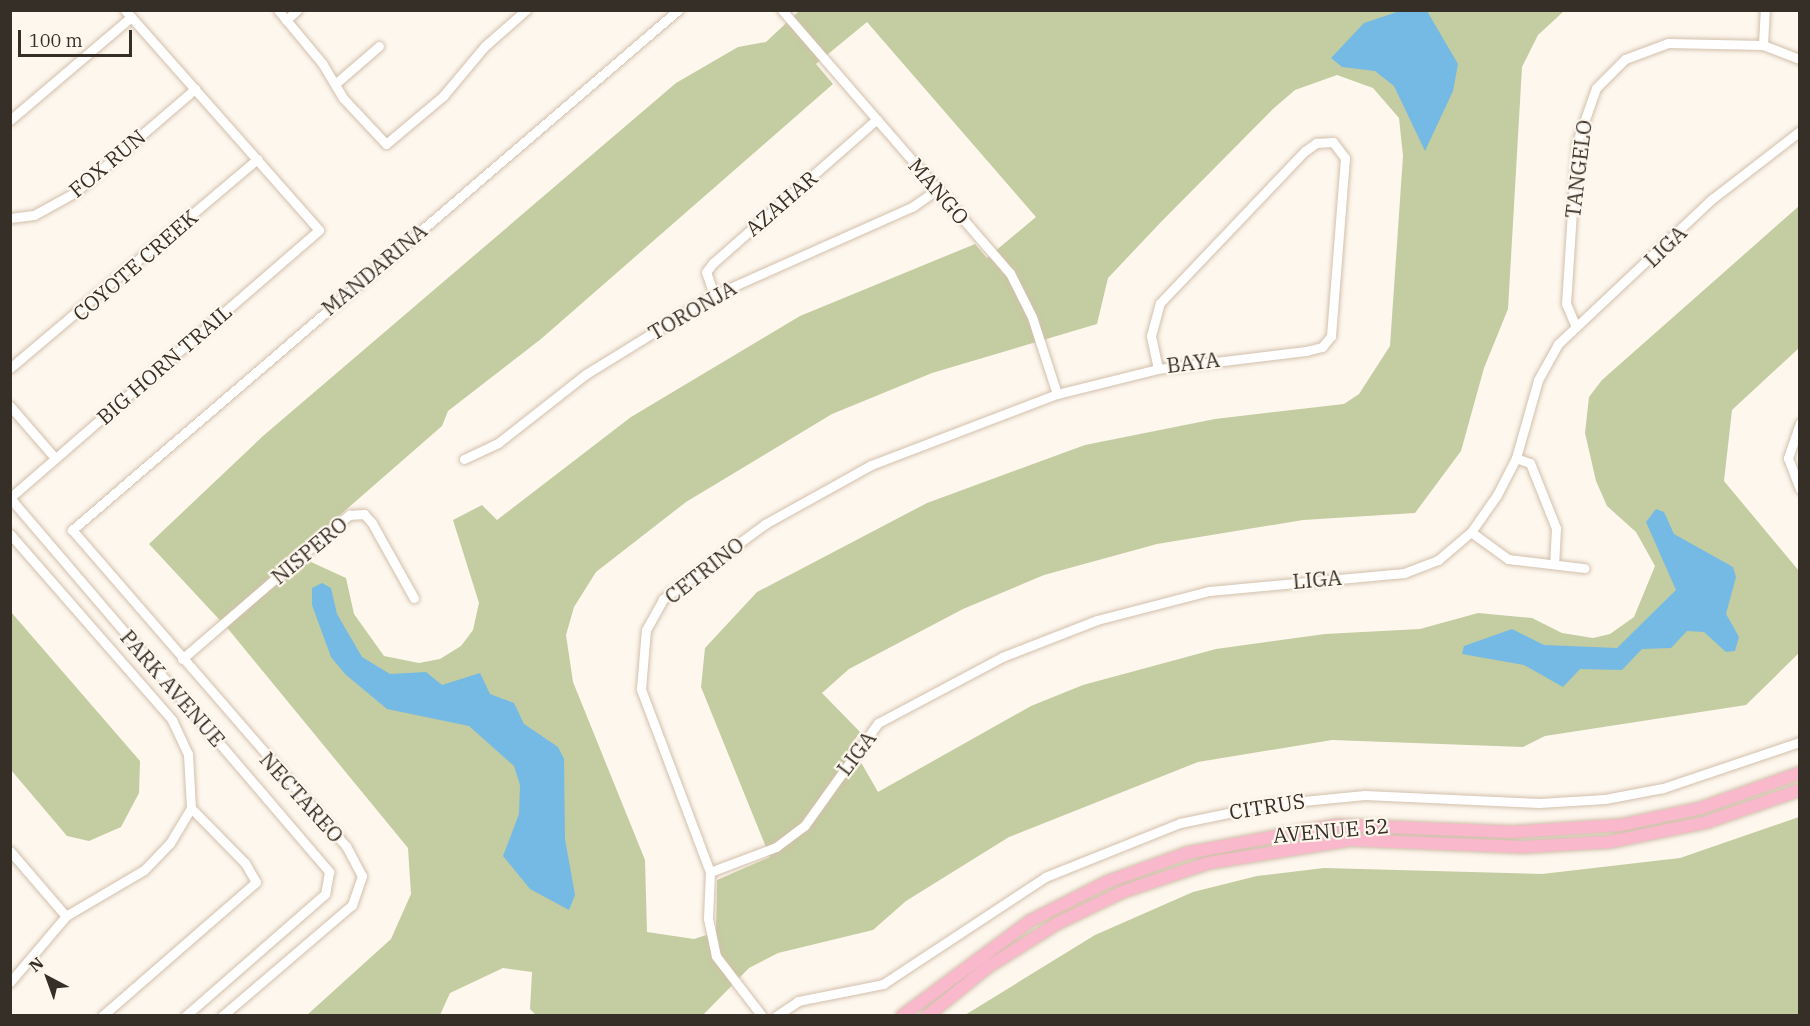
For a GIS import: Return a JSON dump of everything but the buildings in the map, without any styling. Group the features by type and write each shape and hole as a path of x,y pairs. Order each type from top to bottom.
{"main road":[{"name":"AVENUE 52","path":"902,1016 1030,921 1107,882 1187,853 1337,825 1512,832 1621,825 1701,808 1800,773"},
{"name":"AVENUE 52","path":"927,1016 988,967 1058,923 1122,892 1208,863 1350,840 1523,847 1609,842 1707,822 1800,790"}],"street":[{"path":"297,10 281,13 335,84 386,144 443,96 471,61 526,10"},
{"name":"MANDARINA","path":"72,530 678,10"},
{"name":"MANGO","path":"782,10 1010,273 1032,317 1057,394"},
{"path":"1763,45 1765,10"},
{"path":"10,120 128,14 257,159"},
{"name":"TANGELO","path":"1576,327 1566,304 1577,142 1596,88 1625,59 1668,43 1763,45 1800,59"},
{"path":"335,84 379,46"},
{"name":"FOX RUN","path":"10,218 34,215 74,193 195,89"},
{"name":"AZAHAR","path":"714,295 706,272 713,263 877,119"},
{"name":"LIGA","path":"710,872 776,847 805,825 878,723 1002,657 1096,620 1209,591 1404,573 1438,560 1471,532 1516,458 1545,363 1576,327 1712,199 1800,131"},
{"name":"BAYA","path":"1325,142 1340,147 1345,158 1331,336 1322,347 1306,351 1158,369 1151,336 1160,303 1305,151 1325,142"},
{"name":"BIG HORN TRAIL","path":"10,498 319,230 257,159"},
{"name":"COYOTE CREEK","path":"10,368 257,159"},
{"name":"TORONJA","path":"464,459 498,443 586,374 714,295 912,207 938,189"},
{"name":"CETRINO","path":"762,1016 716,956 708,918 710,872 641,689 646,630 663,599 765,524 872,465 1057,394 1158,369"},
{"path":"10,406 55,458"},
{"path":"1800,423 1788,458 1800,489"},
{"path":"1516,458 1530,463 1556,528 1554,561"},
{"name":"PARK AVENUE","path":"10,498 318,856 330,880 325,894 185,1016"},
{"name":"NISPERO","path":"182,660 349,515 364,514 372,523 414,598"},
{"name":"NECTAREO","path":"72,530 182,660 346,846 362,876 352,905 222,1016"},
{"path":"1471,532 1508,559 1554,561 1584,568"},
{"path":"10,534 172,720 188,754 191,808 170,843 144,870 66,916 10,982"},
{"name":"CITRUS","path":"776,1016 798,1001 883,984 1045,877 1189,821 1272,804 1365,795 1539,803 1605,799 1663,788 1800,742"},
{"path":"102,1016 256,882 245,863 191,808"},
{"path":"10,851 66,916"}],"green space":[{"path":"799,11 1564,11 1538,35 1522,67 1508,309 1484,368 1461,451 1415,513 1303,520 1157,544 1044,575 963,609 849,669 822,693 860,732 851,745 878,792 1031,706 1083,685 1216,649 1325,634 1420,629 1478,613 1532,618 1562,633 1593,638 1610,634 1634,617 1655,566 1636,532 1607,506 1596,481 1585,433 1589,397 1602,380 1799,206 1799,348 1732,410 1724,481 1799,571 1799,653 1746,705 1545,736 1523,747 1332,740 1198,762 1009,837 906,901 873,930 778,953 749,968 703,1015 536,1015 530,1009 532,972 503,968 450,993 440,1015 307,1015 391,939 411,894 408,848 229,630 149,544 263,436 676,83 738,47 766,42","holes":["867,22 1036,217 987,258 975,244 800,316 631,417 497,520 482,505 453,520 479,603 473,630 461,646 440,659 419,663 384,656 354,614 346,578 311,562 301,549 442,426 448,411 541,339 833,84 816,64","1337,75 1373,88 1399,118 1403,156 1390,346 1359,394 1344,404 1215,419 1085,445 927,503 757,592 705,648 701,687 770,857 717,880 716,932 694,939 647,932 645,860 573,682 566,635 574,607 596,572 686,502 832,414 932,373 1097,324 1108,278 1161,222 1274,108 1295,90"]},
{"path":"11,612 140,761 139,793 121,827 89,841 67,836 11,770"},
{"path":"1799,817 1799,1015 965,1015 1095,935 1193,892 1257,876 1324,868 1542,874 1680,858"}],"water":[{"path":"1400,11 1427,11 1458,64 1453,91 1425,151 1394,86 1375,71 1342,67 1331,58 1364,23"},
{"path":"1656,509 1664,512 1674,534 1733,567 1736,577 1726,614 1739,637 1735,651 1726,652 1704,632 1687,631 1671,648 1642,649 1622,670 1580,669 1563,687 1524,665 1462,654 1464,646 1512,629 1544,645 1617,648 1676,590 1646,522"},
{"path":"322,583 331,588 337,614 362,657 390,674 426,672 442,685 480,673 490,694 514,703 524,724 558,747 564,759 565,839 575,895 569,910 530,889 503,856 519,814 520,785 514,766 469,726 387,709 345,674 331,657 312,605 312,588"}]}
